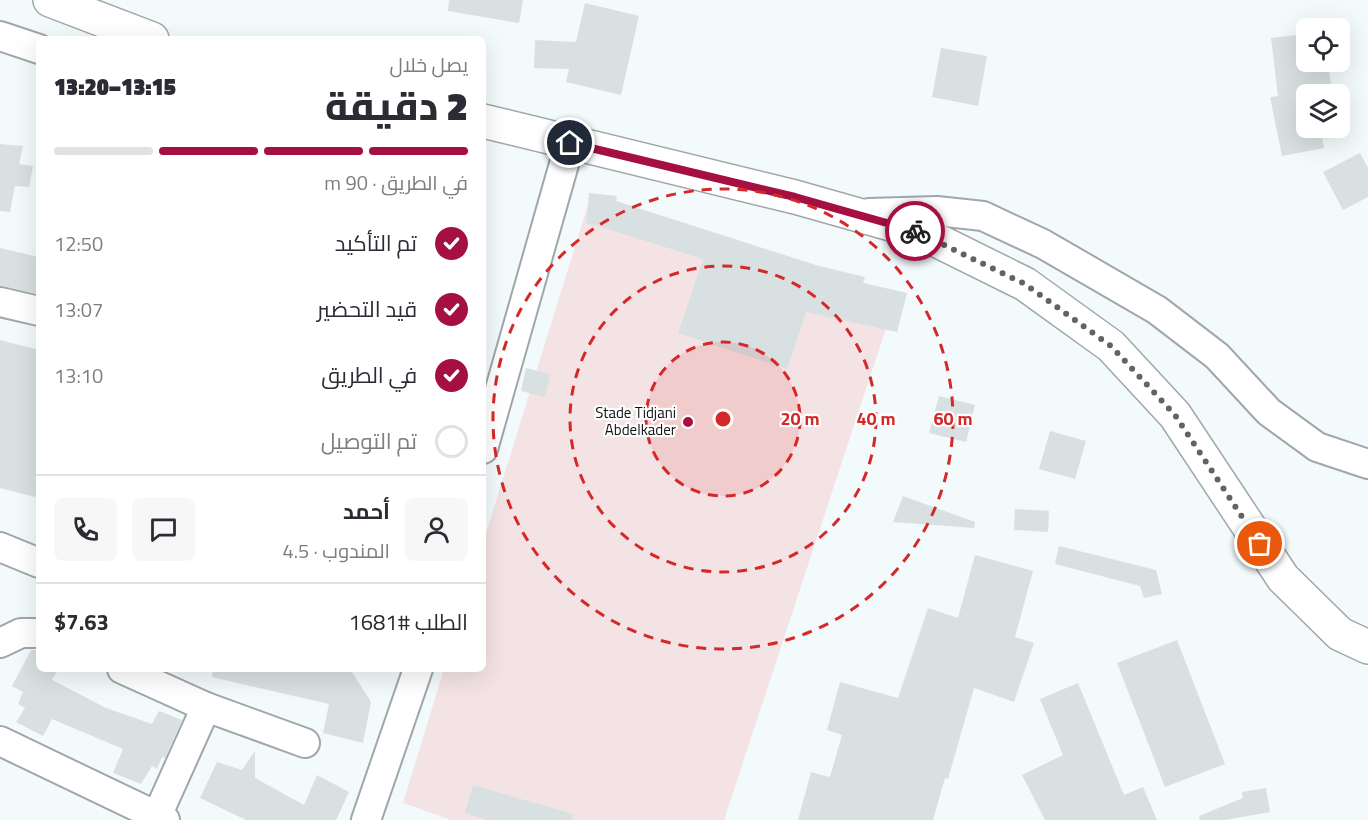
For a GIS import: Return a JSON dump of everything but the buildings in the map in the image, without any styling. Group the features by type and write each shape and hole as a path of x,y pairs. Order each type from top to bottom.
{"main road":[{"path":"50,0 144,36"},
{"path":"486,122 795,197 922,233 1025,284 1111,346 1175,415 1283,578 1340,633 1368,647"}],"street":[{"path":"0,36 36,48"},
{"path":"486,428 489,408 570,143"},
{"path":"852,213 937,211 983,216 1042,244 1157,310 1218,356 1269,412 1317,447 1368,464"},
{"path":"0,302 36,310"},
{"path":"0,547 36,562"},
{"path":"0,644 21,633 36,633"},
{"path":"128,672 206,708 305,743"},
{"path":"366,820 417,672"},
{"path":"0,741 161,818 206,708"}],"shaded area":[{"name":"Stade Tidjani Abdelkader","path":"587,208 895,301 724,820 451,820 403,803 443,672 486,672 486,533"}],"way so far":[{"path":"915,231 1025,284 1111,346 1175,415 1260,544"}],"place":[{"name":"Stade Tidjani Abdelkader","path":"688,422"}],"route":[{"path":"570,143 795,197 915,231"}]}
